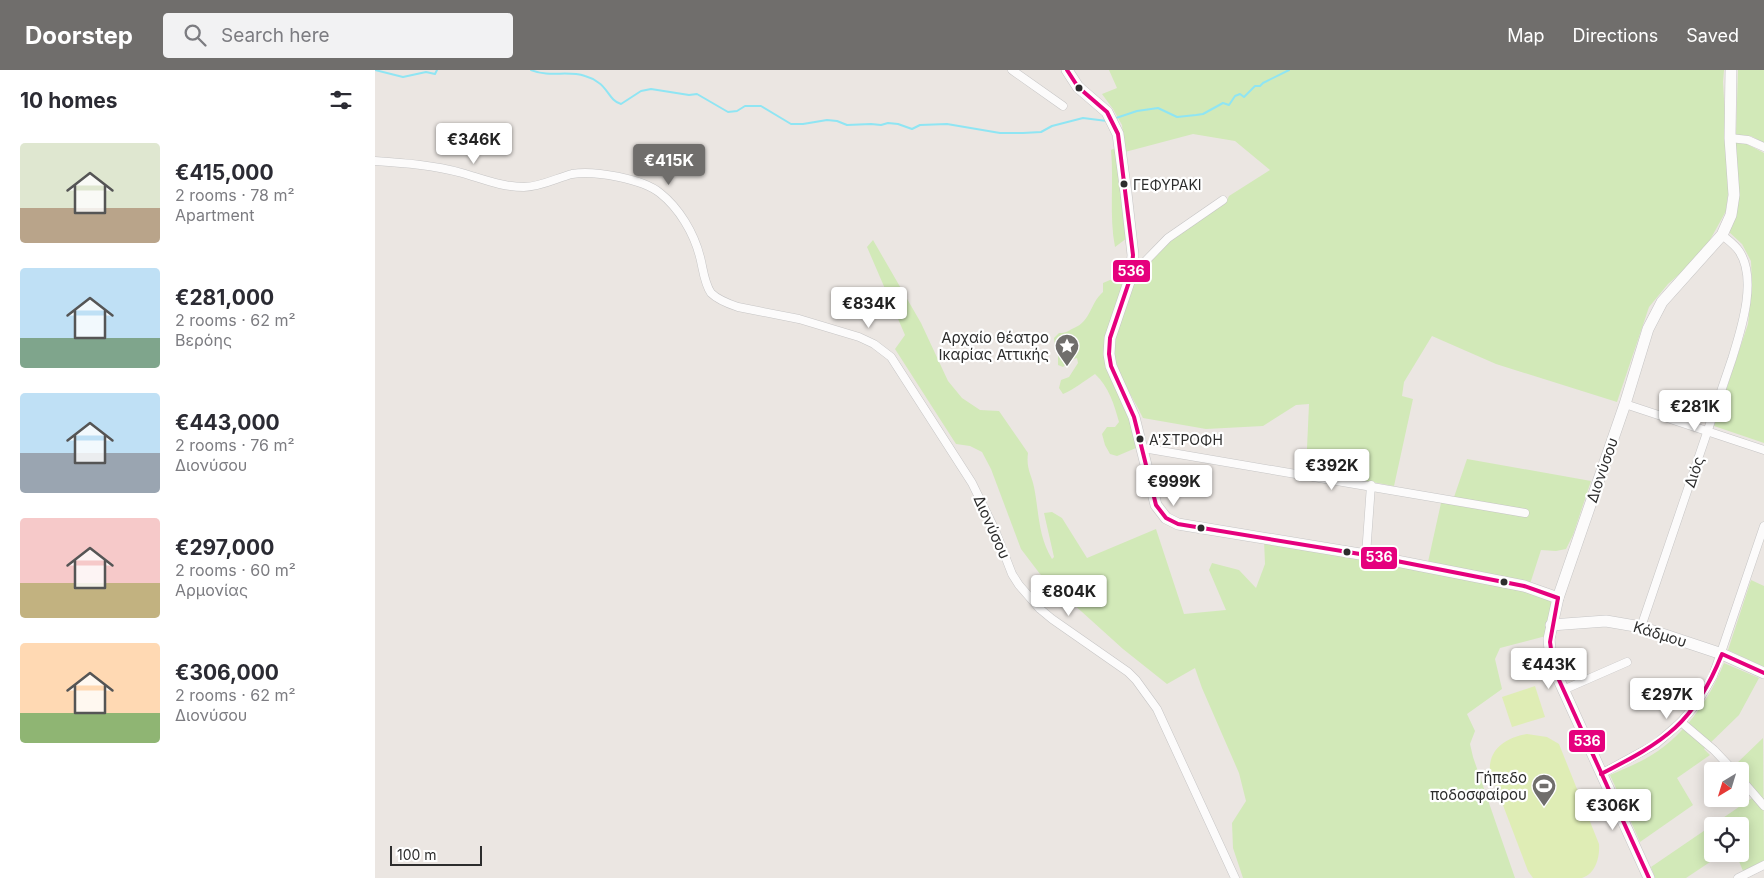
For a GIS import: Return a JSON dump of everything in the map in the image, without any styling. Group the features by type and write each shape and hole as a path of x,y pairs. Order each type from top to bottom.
{"street":[{"path":"1013,70 1063,106"},
{"path":"1067,70 1078,87 1107,112 1116,128 1127,193 1133,248 1131,276 1110,338 1109,354 1111,366 1131,407 1156,505 1166,518 1175,523 1366,555 1524,586 1558,598"},
{"name":"Διονύσου","path":"1649,878 1563,690 1551,655 1549,639 1558,598 1625,404 1648,329 1657,310 1674,287 1722,235 1728,225 1733,204 1730,138 1731,70"},
{"path":"1730,138 1748,140 1764,147"},
{"name":"Διονύσου","path":"375,161 441,168 508,187 528,187 574,174 596,174 641,183 659,192 680,214 690,230 699,254 707,285 717,298 733,305 799,319 859,337 874,344 891,357 972,483 995,530 1012,574 1019,585 1040,609 1052,619 1128,672 1157,709 1235,878"},
{"path":"1131,276 1168,238 1223,200"},
{"name":"Διός","path":"1641,627 1742,325 1748,281 1745,265 1740,252 1722,235"},
{"path":"1625,404 1764,450"},
{"path":"1143,448 1525,513"},
{"path":"1366,555 1371,486"},
{"path":"1601,774 1656,744 1681,722 1697,703 1713,676 1722,654 1764,526"},
{"name":"Κάδμου","path":"1551,625 1605,621 1641,627 1722,654 1764,673"},
{"path":"1563,690 1627,662"},
{"path":"1681,722 1725,762"},
{"path":"1749,788 1764,806"},
{"path":"1739,878 1764,865"},
{"path":"1229,878 1231,869"}],"green space":[{"path":"1109,70 1724,70 1723,82 1729,185 1726,211 1710,240 1692,263 1668,284 1649,307 1617,402 1496,364 1432,336 1404,382 1402,396 1413,399 1394,486 1306,470 1309,404 1296,405 1263,426 1206,429 1143,418 1119,372 1113,344 1136,275 1176,235 1226,202 1229,196 1270,170 1235,141 1193,134 1125,152 1122,125 1102,94 1117,88"},
{"path":"1738,70 1764,70 1764,143 1751,136 1736,135"},
{"path":"1733,142 1747,144 1764,153 1764,443 1714,426 1748,324 1752,285 1751,261 1742,244 1728,231"},
{"path":"1117,147 1127,238 1115,247 1112,223 1111,150"},
{"path":"873,240 921,323 948,381 962,398 980,410 999,411 1028,453 1028,467 1034,487 1041,533 1052,559 1054,557 1044,513 1052,512 1062,518 1087,558 1156,529 1184,614 1226,610 1209,570 1212,563 1239,570 1256,588 1265,564 1264,540 1524,590 1554,602 1546,636 1500,648 1495,659 1502,689 1467,714 1475,731 1470,744 1473,757 1515,878 1243,878 1233,848 1232,823 1246,801 1239,773 1195,668 1167,684 1123,649 1040,574 1021,549 991,469 982,452 970,446 956,444 895,349 905,335 867,247"},
{"path":"1110,280 1123,281 1105,341 1132,426 1136,448 1117,456 1110,454 1102,434 1107,427 1115,427 1119,422 1107,390 1095,374 1063,394 1059,388 1061,380 1069,377 1078,363 1077,358 1070,360 1063,367 1058,365 1058,350 1054,338 1059,333 1068,331 1084,321 1095,301 1103,292 1103,283"},
{"path":"1467,459 1591,481 1573,535 1566,549 1556,551 1541,550 1530,584 1428,562 1441,503 1452,503"},
{"path":"1751,580 1764,586 1764,667 1728,650"},
{"path":"1724,663 1759,678 1739,715 1704,749 1710,755 1677,778 1693,805 1640,842 1610,775 1641,761 1671,741 1693,718 1702,705"},
{"path":"1535,686 1545,717 1512,727 1502,697"},
{"name":"Γήπεδο ποδοσφαίρου","path":"1527,734 1547,737 1559,744 1599,844 1596,864 1587,876 1582,878 1533,878 1528,871 1490,771 1492,756 1501,745 1513,738"},
{"path":"1763,738 1764,861 1743,871 1739,862 1749,862 1749,817 1724,817 1737,808 1749,808 1749,800 1758,794 1749,783 1749,762 1738,762"},
{"path":"1704,831 1704,862 1710,862 1686,878 1655,878 1651,867"}],"waterway":[{"path":"375,70 403,77 426,72 435,74 437,70"},
{"path":"531,70 545,73 578,74 588,77 596,81 614,100 621,104 641,91 651,89 689,95 697,94 728,112 737,111 745,106 761,106 791,124 827,120 847,125 898,124 912,129 920,125 947,124 1000,133 1023,133 1041,132 1052,126 1083,118 1107,121"},
{"path":"1116,118 1137,111 1158,108 1177,117 1203,114 1223,103 1229,105 1235,96 1240,94 1244,97 1255,86 1260,86 1289,70"}],"transit line":[{"name":"536","path":"1067,70 1078,87 1107,112 1118,134 1133,255 1131,276 1110,338 1109,354 1111,366 1134,417 1156,505 1166,518 1178,524 1366,555 1524,586 1558,598"},
{"name":"536","path":"1558,598 1550,642 1554,669 1649,878"},
{"name":"536","path":"1601,774 1643,751 1675,728 1700,698 1722,654 1764,673"}],"place":[{"name":"ΓΕΦΥΡΑΚΙ","path":"1124,184"},
{"name":"Αρχαίο θέατρο Ικαρίας Αττικής","path":"1067,367"},
{"name":"Α'ΣΤΡΟΦΗ","path":"1140,439"},
{"name":"Γήπεδο ποδοσφαίρου","path":"1544,807"}]}
